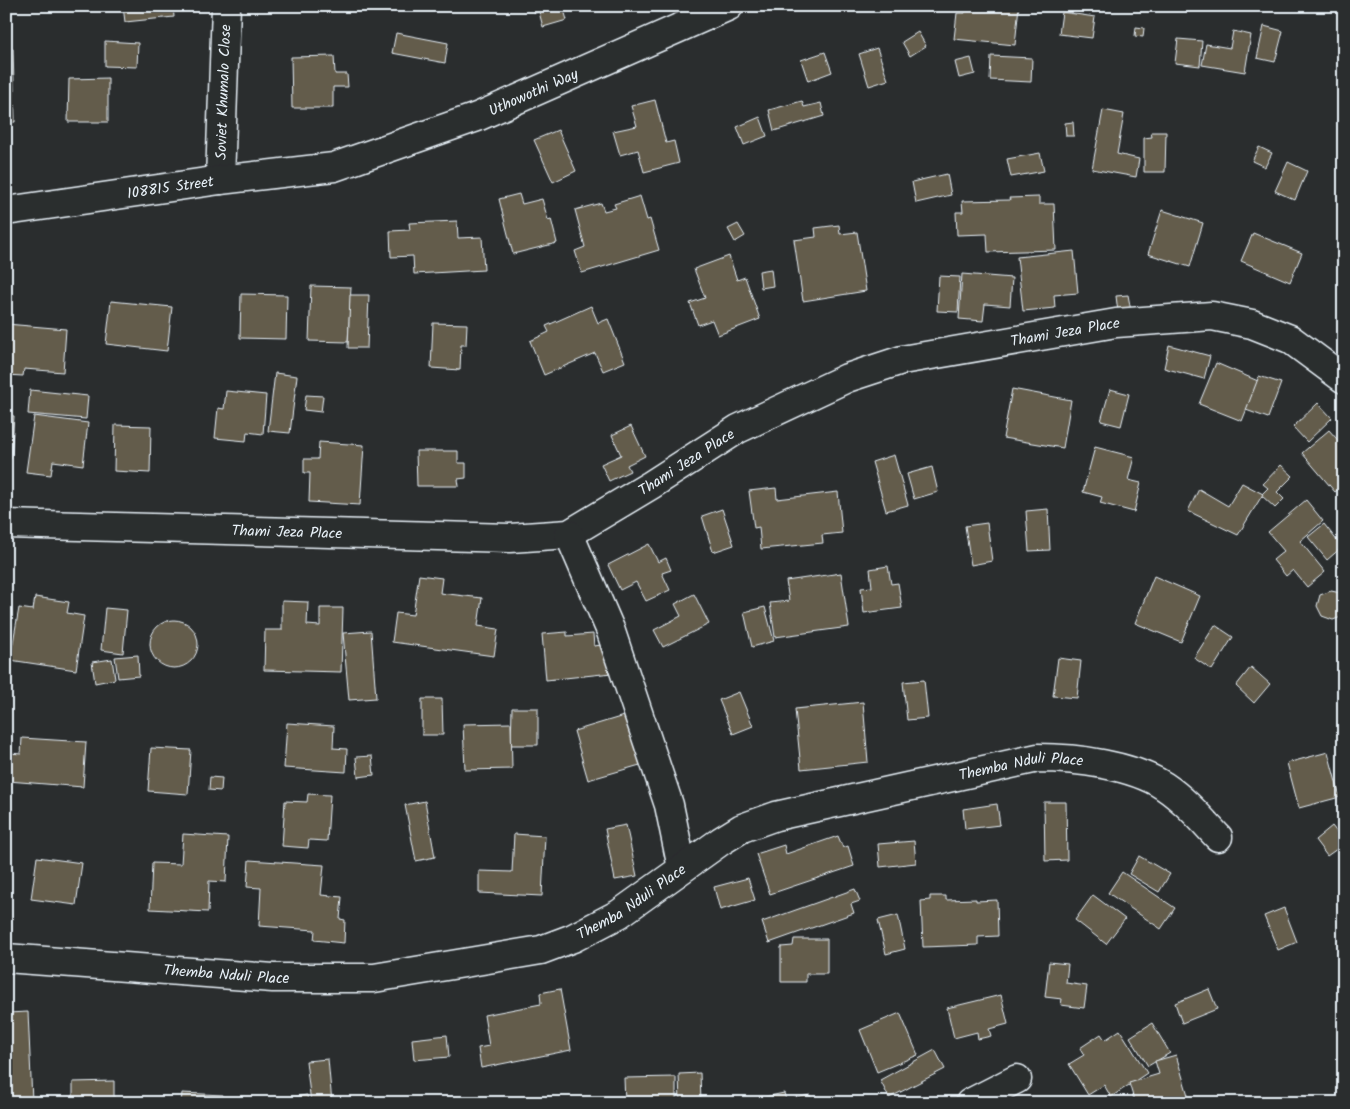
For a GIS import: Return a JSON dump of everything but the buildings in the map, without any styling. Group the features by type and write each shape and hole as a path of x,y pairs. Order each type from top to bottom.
{"street":[{"name":"Soviet Khumalo Close","path":"220,180 226,6"},
{"name":"Uthowothi Way","path":"334,167 477,117 729,6"},
{"name":"108815 Street","path":"6,211 220,180 334,167"},
{"name":"Thami Jeza Place","path":"6,524 510,538 568,534 651,485 738,428 847,378 902,360 1116,323 1212,316 1252,324 1290,338 1344,379"},
{"path":"568,534 610,629 670,805 682,868"},
{"name":"Themba Nduli Place","path":"6,958 273,978 374,978 540,950 573,938 619,914 682,868 742,828 776,816 1038,758 1061,758 1126,769 1163,785 1218,836"},
{"path":"970,1103 1017,1079"}]}
